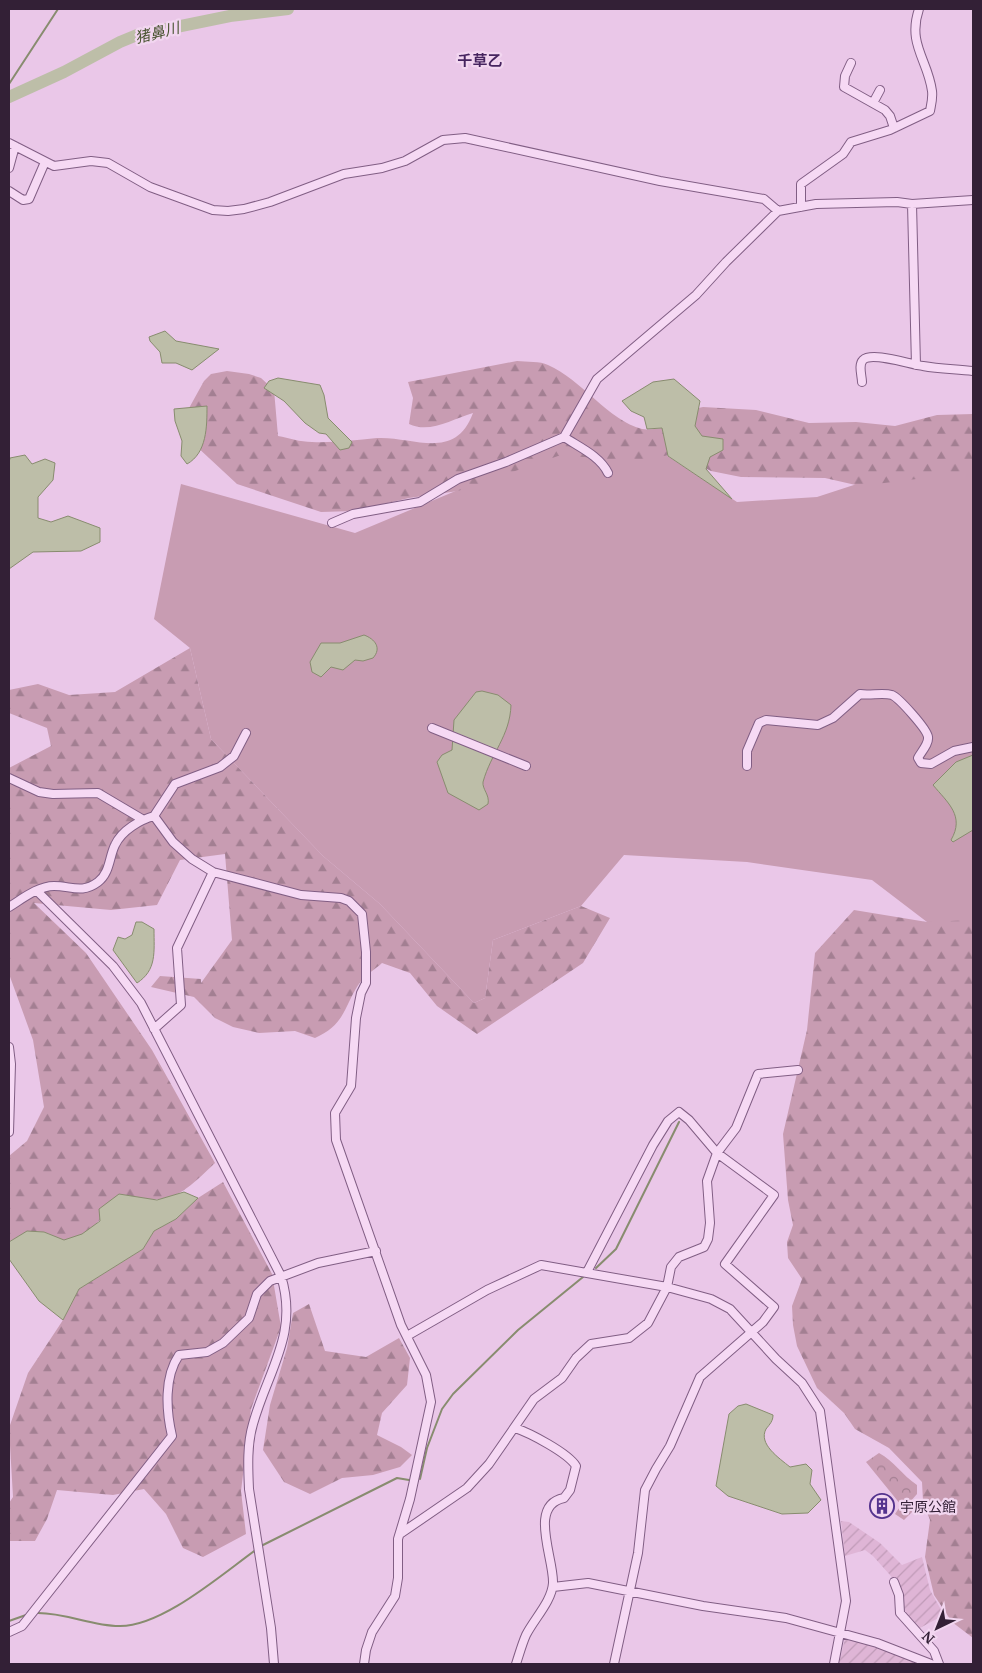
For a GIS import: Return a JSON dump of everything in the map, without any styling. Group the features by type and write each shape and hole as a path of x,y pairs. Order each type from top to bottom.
{"street":[{"path":"802,208 801,184 843,154 851,142 894,128 930,111 933,94 916,36 914,22 919,9"},
{"path":"851,63 845,76 844,87 873,103 890,116 894,128"},
{"path":"873,103 880,90"},
{"path":"9,168 12,145 54,166 91,161 108,163 150,188 213,210 228,211 270,202 344,174 382,168 405,161 443,140 465,138 660,181 764,199 778,211"},
{"path":"9,191 23,200 29,199 45,162"},
{"path":"332,523 353,514 420,502 458,479 506,462 564,437 597,379 696,295 726,262 778,211 816,204 897,202 912,204 973,200"},
{"path":"912,204 916,365"},
{"path":"862,382 861,365 863,360 869,357 916,365 973,371"},
{"path":"564,437 595,457 604,466 608,474"},
{"path":"747,766 747,752 758,723 766,720 818,725 833,718 860,694 892,695 900,700 923,726 928,736 918,758 922,763 930,764 954,751 973,747"},
{"path":"432,728 526,766"},
{"path":"9,907 37,890 53,886 74,890 83,889 100,881 107,871 115,845 120,837 142,819 154,816 175,784 220,767 234,756 246,733"},
{"path":"9,778 39,792 53,794 98,793 142,819"},
{"path":"154,816 173,842 192,859 213,872 301,894 341,898 349,901 362,914 365,936 366,983 361,994 356,1018 351,1086 335,1113 335,1132 401,1325 426,1375 431,1402 400,1534 395,1596 372,1632 364,1664"},
{"path":"154,1029 180,1005 177,948 213,872"},
{"path":"37,890 113,966 141,1003 281,1276 286,1293 286,1331 252,1424 248,1466 249,1489 271,1628 274,1664"},
{"path":"9,1047 11,1064 9,1132"},
{"path":"400,1534 467,1488 489,1464 534,1399 562,1378 576,1358 591,1344 629,1338 648,1323 667,1287 671,1268 679,1256 704,1247 708,1239 710,1223 707,1181 717,1154 736,1128 758,1074 798,1070"},
{"path":"587,1272 668,1121 680,1112 717,1154 774,1195 725,1264 774,1307 763,1322 700,1377 670,1446 645,1490 638,1553 614,1664"},
{"path":"9,1632 22,1626 32,1614 172,1436 168,1383 172,1364 179,1355 207,1352 223,1343 249,1318 257,1294 263,1286 281,1276 318,1263 376,1251"},
{"path":"407,1336 487,1290 541,1264 667,1287 711,1299 730,1309 802,1383 820,1412 846,1602 834,1664"},
{"path":"515,1428 560,1452 573,1461 576,1466 570,1490 564,1498 555,1500 547,1510 543,1526 551,1560 553,1587 526,1635 516,1664"},
{"path":"894,1582 900,1595 900,1614 934,1651 939,1664"},
{"path":"553,1587 588,1583 703,1606 786,1618 876,1643 931,1664"}],"shaded area":[{"path":"165,331 176,341 219,349 192,370 176,363 162,363 160,352 150,341 149,337"},
{"path":"278,378 320,385 324,395 328,418 352,442 349,448 340,450 326,434 319,433 305,423 284,401 264,388 269,381"},
{"path":"674,379 700,401 695,426 702,436 723,439 723,450 710,457 706,469 732,499 668,456 662,428 647,429 644,417 631,411 622,401 653,382"},
{"path":"207,406 206,430 202,446 194,459 187,464 181,456 182,441 175,421 174,409"},
{"path":"25,455 32,464 45,459 55,463 53,480 38,497 38,518 51,522 68,516 100,528 100,542 81,551 33,552 9,569 9,463 10,458"},
{"path":"364,635 376,644 377,651 373,658 363,661 355,660 343,670 331,667 321,677 312,672 310,662 321,643 340,643"},
{"path":"482,691 498,695 511,705 510,716 504,735 483,782 488,804 479,810 448,793 437,762 442,755 452,750 454,720 476,692"},
{"path":"973,755 973,830 953,842 951,840 956,824 953,810 933,785 956,762"},
{"path":"136,922 142,922 154,929 153,960 148,972 137,983 113,950 118,937 125,939 132,935"},
{"path":"184,1192 198,1198 176,1219 154,1231 143,1249 79,1289 63,1320 39,1301 9,1259 9,1242 27,1231 44,1232 64,1240 82,1234 100,1221 99,1209 119,1194 157,1200"},
{"path":"746,1404 773,1415 772,1421 764,1435 767,1445 775,1455 790,1467 806,1464 812,1470 810,1484 821,1500 808,1513 782,1514 728,1496 716,1486 729,1414 738,1406"},
{"path":"841,1521 849,1522 880,1543 902,1565 922,1557 930,1590 944,1615 918,1629 914,1626 904,1612 903,1595 898,1584 873,1556 865,1550 845,1556"},
{"path":"845,1638 878,1647 922,1664 839,1664"}],"green space":[{"path":"517,361 541,363 560,371 618,418 642,429 662,428 676,413 703,407 756,410 809,423 856,422 895,426 937,415 973,414 973,472 860,486 825,478 741,477 711,471 677,454 615,463 585,457 558,456 458,491 409,498 354,511 321,512 237,484 195,445 188,410 204,381 211,374 227,371 249,374 261,378 274,390 278,436 308,442 391,438 432,443 444,442 455,437 465,428 473,413 433,426 417,427 409,424 413,398 408,382"},
{"path":"561,447 654,447 737,502 817,497 949,454 973,458 973,933 927,922 872,880 747,862 624,855 581,906 493,940 485,998 474,1003 380,904 323,856 211,739 190,648 154,619 181,484 355,533"},
{"path":"190,648 211,739 323,856 380,904 474,1003 485,998 493,940 581,906 610,918 583,963 477,1034 437,1006 410,973 382,963 361,981 339,1020 315,1038 295,1031 259,1033 233,1027 215,1018 194,997 151,987 160,976 201,979 201,983 232,940 225,854 180,860 157,905 111,910 34,903 86,953 152,1050 215,1163 192,1184 173,1196 151,1199 119,1194 89,1230 73,1239 62,1240 43,1232 33,1232 24,1234 9,1242 9,1156 27,1141 44,1107 33,1040 9,974 9,768 51,746 47,728 9,713 9,690 38,684 69,695 115,692"},
{"path":"854,910 927,922 973,920 973,1638 952,1622 934,1595 925,1557 930,1520 923,1501 922,1482 889,1448 855,1429 844,1413 817,1388 797,1346 793,1325 792,1306 802,1279 788,1258 787,1242 793,1225 788,1200 783,1134 807,1030 815,953"},
{"path":"223,1182 272,1274 281,1327 251,1409 241,1491 246,1534 203,1557 183,1548 166,1514 144,1489 113,1495 57,1490 47,1519 35,1541 9,1541 9,1503 13,1497 9,1428 28,1373 63,1320 79,1289 143,1249 154,1231 176,1219 198,1198"},
{"path":"309,1304 325,1351 366,1357 399,1338 410,1358 407,1385 382,1413 377,1435 412,1455 400,1467 373,1475 342,1478 310,1494 284,1482 263,1450 270,1405 287,1348 293,1313"},
{"path":"879,1453 917,1485 917,1494 910,1502 912,1512 904,1520 895,1514 901,1505 866,1462"}],"waterway":[{"path":"9,84 58,9"},
{"name":"猪鼻川","path":"9,97 137,35 230,16 288,9"},
{"path":"596,1268 616,1249 679,1122"},
{"path":"420,1479 427,1448 442,1409 453,1394 518,1330 583,1277"},
{"path":"261,1546 397,1478 409,1480"},
{"path":"36,1613 46,1613 98,1624 119,1626 136,1624 172,1609 209,1585 257,1549"},
{"path":"9,1621 26,1615"}],"place":[{"name":"宇原公館","path":"882,1506"}],"district":[{"name":"千草乙","path":"480,60"}]}
